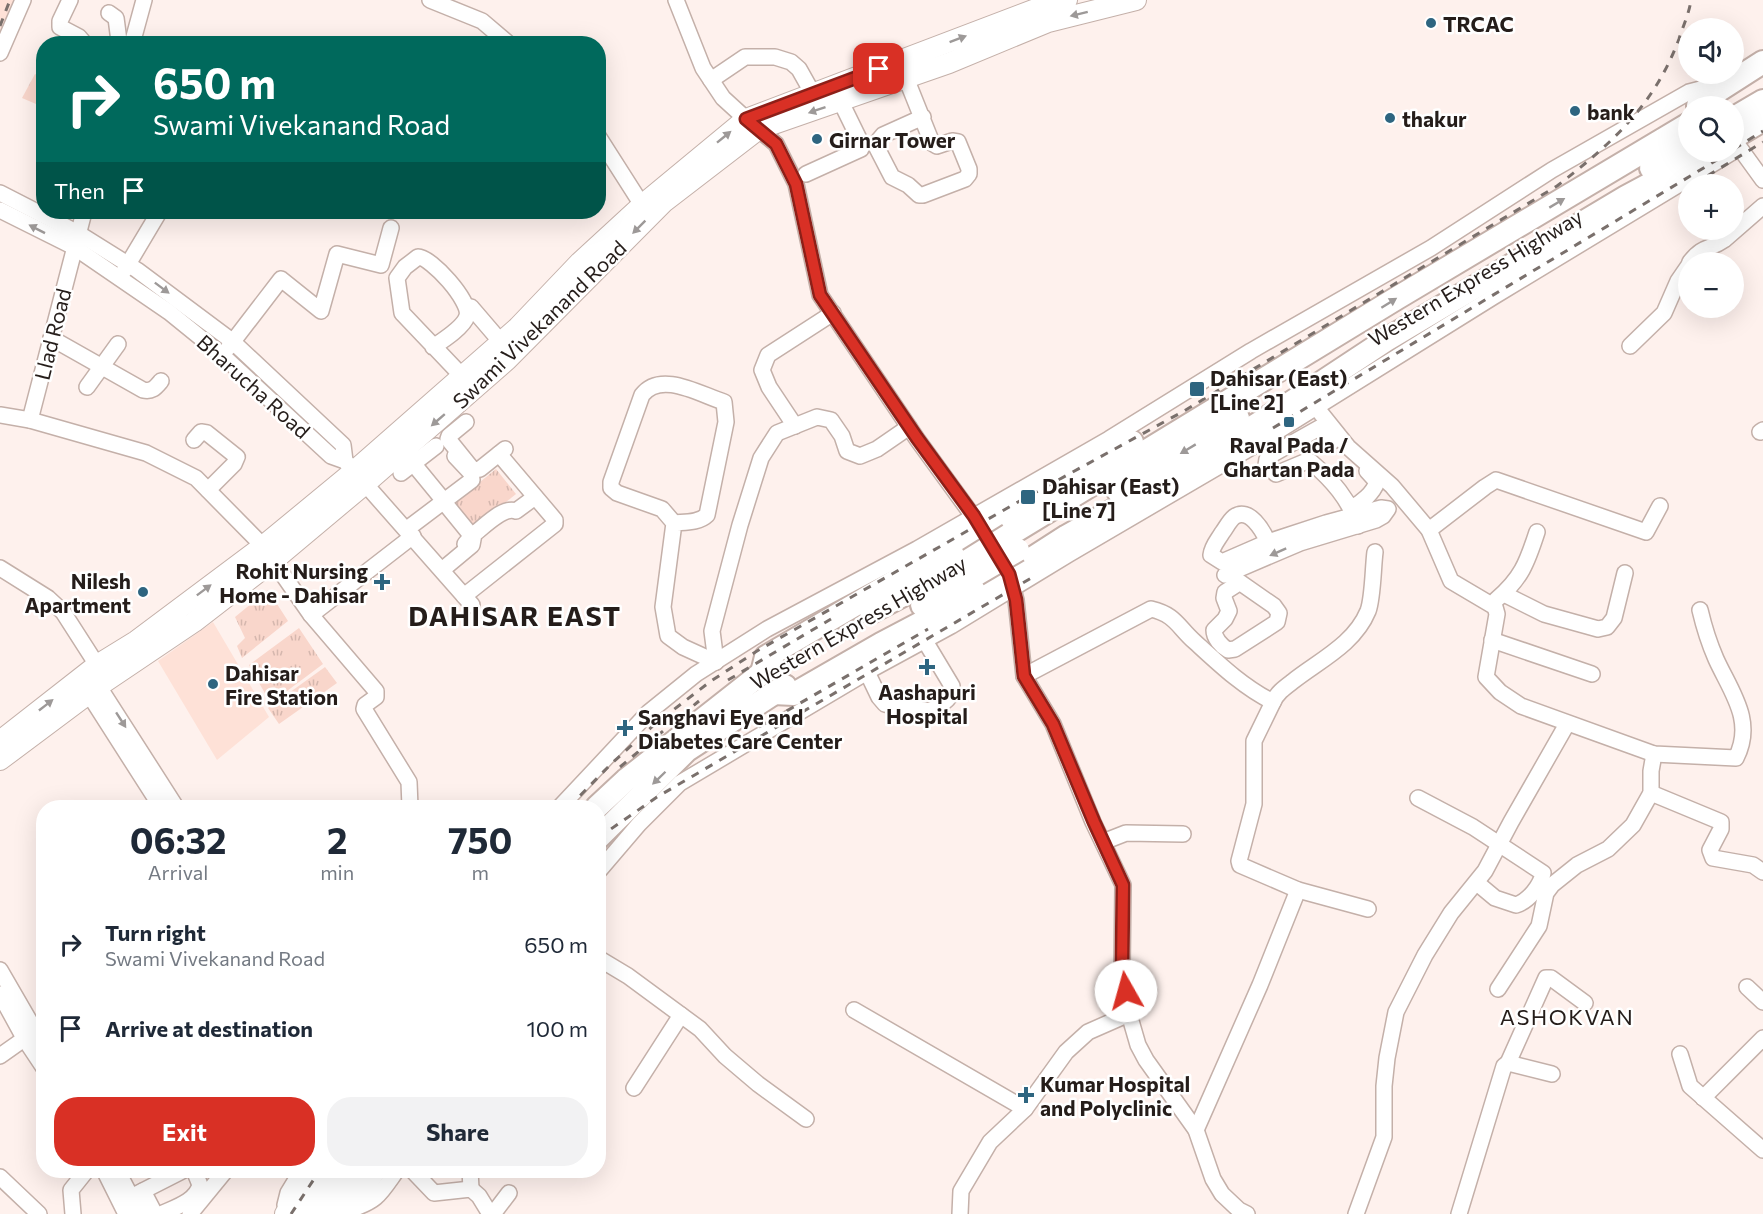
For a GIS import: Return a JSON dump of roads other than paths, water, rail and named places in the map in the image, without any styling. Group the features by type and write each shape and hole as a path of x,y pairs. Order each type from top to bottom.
{"highway":[{"path":"1744,74 1763,62"},
{"path":"1735,96 1763,80"},
{"path":"1710,96 1729,84"},
{"path":"1744,112 1763,101"},
{"path":"1744,135 1763,120"},
{"name":"Western Express Highway","path":"1014,543 1340,334 1678,131"},
{"name":"Western Express Highway","path":"605,800 626,780 768,683 1343,357 1678,151"},
{"path":"1340,334 1296,345 978,523 766,657 768,683 794,694 1011,581 1067,536 1170,479 1275,414 1307,406 1386,340 1626,197 1691,162"},
{"path":"1307,406 1343,357"},
{"name":"Western Express Highway","path":"606,830 687,750 768,683"},
{"path":"307,1214 331,1178"},
{"path":"326,1214 351,1178"}],"main road":[{"name":"Swami Vivekanand Road","path":"354,472 406,462 664,202 752,124 841,102 1036,11 1067,0"},
{"name":"Swami Vivekanand Road","path":"1036,11 1136,0"},
{"name":"Swami Vivekanand Road","path":"0,760 136,640 268,553 354,472 518,327 580,262 642,205 752,124 813,94 915,68"},
{"name":"Swami Vivekanand Road","path":"0,741 91,679"},
{"path":"284,1214 309,1178"},
{"path":"348,1212 371,1178"}],"street":[{"path":"0,53 23,0"},
{"path":"69,0 60,21 60,27 77,36"},
{"path":"126,36 144,0"},
{"path":"430,0 482,21 500,36"},
{"path":"676,0 703,68 723,98 776,144 796,184 820,295 909,427 978,523 1011,581 1016,600 1024,676 1053,724 1123,885 1122,969 1138,1045 1146,1060 1196,1130 1213,1179 1222,1194 1241,1213"},
{"path":"109,13 116,18 121,36"},
{"path":"711,80 745,57 775,57 791,62 799,69 813,94"},
{"path":"915,68 923,117 931,141 937,146 952,141 960,145 969,174 965,179 918,195 908,185 892,177 878,148 878,141 883,135 923,117"},
{"path":"567,800 649,712 696,674 767,629 978,523 1251,351 1431,248 1552,170 1689,92 1722,84"},
{"path":"806,174 861,149 862,145 841,102"},
{"path":"606,149 642,205"},
{"path":"1744,153 1763,180"},
{"path":"606,863 639,824 680,783 925,640 1011,581 1307,406 1704,162"},
{"path":"0,193 36,215"},
{"path":"1701,252 1705,248 1718,244 1763,206"},
{"name":"Bharucha Road","path":"0,210 76,240 119,278 169,312 222,355 331,456 354,472 468,601 553,527 555,520 535,497"},
{"path":"42,219 76,240 129,264 232,341 343,445 354,472"},
{"name":"Llad Road","path":"30,420 53,339 82,219"},
{"path":"119,278 155,219"},
{"path":"222,355 281,279 321,312 337,254 381,265 391,228"},
{"path":"438,353 451,334 464,322 467,316 466,304 452,285 426,258 418,257 399,273 397,278 402,313 438,353 443,362 460,378"},
{"path":"1630,346 1664,313 1678,281"},
{"path":"471,308 501,342"},
{"path":"68,309 53,339 143,390 154,389 161,381"},
{"path":"795,426 769,387 762,370 768,355 833,313"},
{"path":"87,387 118,344"},
{"path":"674,523 703,519 707,514 726,422 726,410 724,402 677,384 655,385 646,388 642,394 611,482 611,488 617,493 662,509 674,523 663,607 668,636 682,647 716,662"},
{"path":"1307,406 1377,482 1362,502 1355,517"},
{"path":"0,415 30,420 146,453 196,478 268,553 311,615 376,691 376,697 364,708 409,782 410,800"},
{"path":"716,662 712,631 740,525 761,458 777,433 817,417 831,420 842,436 847,451 860,456 877,449 909,427"},
{"path":"442,570 472,545 474,534 505,511 511,509 516,511 535,497 502,452 480,469 473,470 448,439 466,422"},
{"path":"1323,425 1392,486 1402,498 1429,531 1451,581 1498,599 1598,629 1607,627 1614,618 1625,573"},
{"path":"1323,425 1273,454 1267,459 1266,465 1276,474 1307,460 1311,462 1334,484 1355,517"},
{"path":"194,440 201,432 207,433 237,457 234,464 208,490"},
{"path":"436,446 406,462 446,504 471,537 463,547 463,553"},
{"path":"311,615 472,480 471,474 455,456"},
{"path":"1429,531 1496,480 1646,532 1660,506"},
{"path":"1375,487 1392,486"},
{"path":"1231,573 1311,533 1381,508 1382,520 1402,498"},
{"path":"1268,542 1261,528 1252,518 1244,514 1236,515 1212,550 1211,555 1222,562 1231,573 1278,610 1277,622 1234,649 1228,650 1222,646 1214,630 1225,619 1229,611 1224,598 1231,573 1268,542 1311,533"},
{"path":"1537,532 1519,579 1498,599 1495,607 1497,614 1486,677 1500,692 1521,706 1653,762 1736,758 1743,743 1739,703 1706,634 1700,610"},
{"path":"1368,909 1298,890 1243,868 1239,861 1254,804 1254,741 1276,695 1307,670 1336,652 1357,628 1368,610 1375,552"},
{"path":"0,568 48,598 63,612 91,679 156,800"},
{"path":"1024,676 1151,609 1167,613 1189,637 1233,676 1253,692 1273,702"},
{"path":"867,672 885,704 930,711 950,698 952,686 925,640"},
{"path":"1492,640 1592,674"},
{"path":"91,679 171,800"},
{"path":"1356,1214 1385,1131 1384,1086 1396,1012 1425,955 1451,913 1477,883 1567,724"},
{"path":"1498,988 1539,926 1546,893 1552,885 1577,865 1608,849 1633,825 1651,793 1653,762"},
{"path":"1651,793 1720,822 1721,829 1710,850 1713,858 1753,865 1763,872"},
{"path":"1418,798 1473,827 1543,873 1543,877 1527,900 1516,905 1495,898 1477,883"},
{"path":"1103,842 1126,833 1183,834"},
{"path":"1196,1130 1260,985 1298,890"},
{"path":"606,963 628,976 700,1029 725,1056 758,1084 806,1119"},
{"path":"0,970 36,1027"},
{"path":"1459,1214 1504,1066 1508,1064 1546,978 1551,978 1585,1003"},
{"path":"1747,987 1763,1002"},
{"path":"0,994 36,1028"},
{"path":"854,1010 1025,1109"},
{"path":"960,1214 961,1191 990,1142 1025,1109 1066,1052 1088,1032 1130,1014"},
{"path":"634,1088 681,1015"},
{"path":"0,1056 36,1030"},
{"path":"1703,1098 1763,1038"},
{"path":"1680,1054 1690,1086 1763,1150"},
{"path":"1508,1064 1552,1074"},
{"path":"0,1177 39,1214"},
{"path":"73,1214 71,1190 81,1178"},
{"path":"126,1186 155,1178"},
{"path":"161,1214 186,1202 198,1192 201,1185 198,1178"},
{"path":"190,1214 219,1178"},
{"path":"284,1214 288,1193 297,1178"},
{"path":"348,1212 370,1204 392,1178"},
{"path":"420,1178 434,1193 471,1189"},
{"path":"470,1178 471,1189 479,1196 491,1214 509,1193"},
{"path":"126,1186 126,1214"},
{"path":"126,1186 141,1214"},
{"path":"126,1186 155,1214"}],"railway":[{"path":"0,26 10,0"},
{"path":"576,800 655,724 711,681 757,651 1018,502 1184,411 1557,186 1613,139 1644,104 1669,63 1691,0"},
{"path":"1744,143 1763,131"},
{"path":"1710,174 1763,142"},
{"path":"1273,428 1713,162"},
{"path":"606,832 657,797 1033,577"},
{"path":"728,680 831,619"},
{"path":"759,727 928,629"},
{"path":"620,767 699,701"},
{"path":"291,1214 315,1178"}],"place":[{"name":"TRCAC","path":"1431,23"},
{"name":"bank","path":"1575,111"},
{"name":"thakur","path":"1390,118"},
{"name":"Girnar Tower","path":"817,139"},
{"name":"Dahisar (East) [Line 2]","path":"1197,389"},
{"name":"Raval Pada / Ghartan Pada","path":"1289,422"},
{"name":"Dahisar (East) [Line 7]","path":"1028,497"},
{"name":"Rohit Nursing Home - Dahisar","path":"382,582"},
{"name":"Nilesh Apartment","path":"143,592"},
{"name":"Aashapuri Hospital","path":"927,667"},
{"name":"Dahisar Fire Station","path":"213,684"},
{"name":"Sanghavi Eye and Diabetes Care Center","path":"625,728"},
{"name":"Kumar Hospital and Polyclinic","path":"1026,1095"}],"district":[{"name":"DAHISAR EAST","path":"515,615"},
{"name":"ASHOKVAN","path":"1567,1016"}]}
